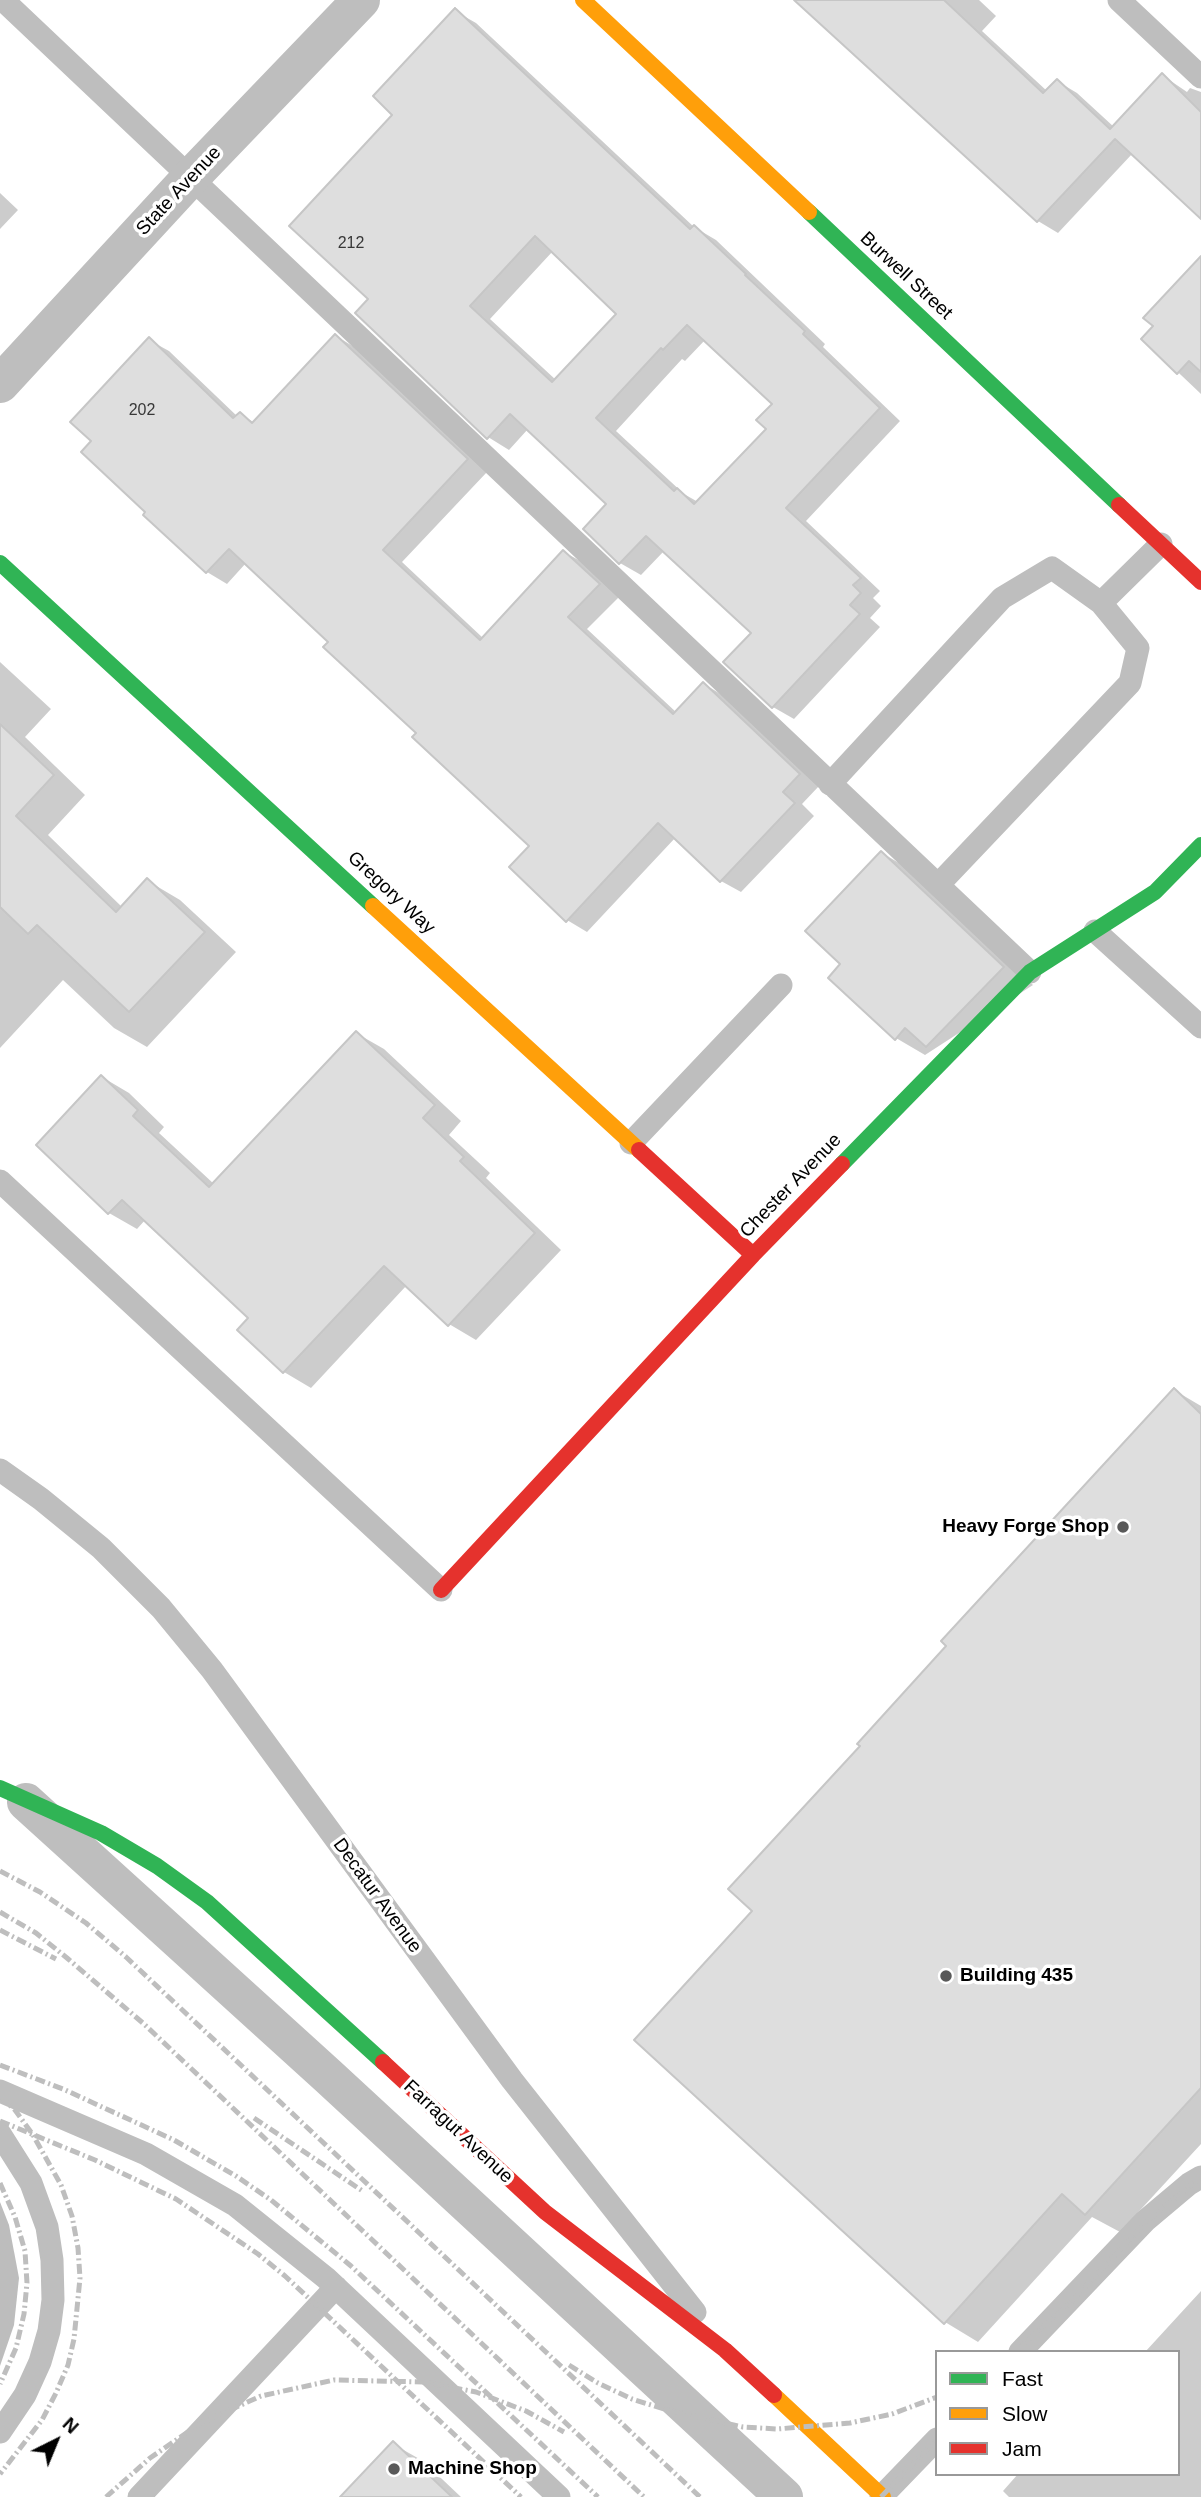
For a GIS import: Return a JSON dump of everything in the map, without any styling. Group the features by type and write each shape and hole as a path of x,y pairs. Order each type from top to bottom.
{"main road":[{"name":"Burwell Street","path":"583,0 1201,582"},
{"name":"Gregory Way","path":"0,563 753,1255"},
{"name":"Chester Avenue","path":"441,1590 753,1255 1030,972 1155,892 1201,845"},
{"name":"Farragut Avenue","path":"8,1791 102,1833 157,1866 207,1902 545,2212 725,2350 882,2497"}],"street":[{"name":"State Avenue","path":"0,384 191,177 361,0"},
{"name":"Farragut Avenue","path":"8,1791 338,2085 784,2497"}],"lane":[{"path":"3,0 1030,972"},
{"path":"1119,0 1201,77"},
{"path":"1101,603 1161,544"},
{"path":"830,784 1002,598 1052,568 1101,603 1138,648 1130,683 938,885"},
{"path":"1095,931 1201,1027"},
{"path":"631,1143 781,985"},
{"path":"0,1181 441,1590"},
{"name":"Decatur Avenue","path":"0,1469 101,1548 161,1608 212,1670 512,2080 725,2350"},
{"path":"0,2091 146,2154 218,2195 274,2235 336,2287 559,2497"},
{"path":"0,2134 31,2183 47,2227 52,2260 53,2300 40,2362 25,2395 0,2432"},
{"path":"1022,2350 1144,2221 1201,2177"},
{"path":"139,2497 336,2287"},
{"path":"882,2497 935,2441"}],"shaded area":[{"path":"0,2202 9,2225 19,2278 14,2325 0,2366"}],"building":[{"path":"794,0 944,0 1043,93 1057,79 1110,129 1162,73 1201,112 1201,219 1115,139 1037,222"},
{"path":"455,8 690,229 694,225 805,331 803,334 880,408 786,508 861,578 853,585 861,593 850,605 860,614 772,708 723,662 751,633 646,536 619,564 583,529 606,504 510,414 487,439 355,313 368,299 289,226 392,115 373,96","holes":["535,236 616,314 552,382 470,306","687,325 772,404 756,420 766,429 694,504 677,488 674,491 596,418 661,348 663,350"]},
{"path":"1201,256 1201,372 1189,361 1177,374 1141,339 1153,326 1143,318"},
{"path":"335,334 468,459 383,550 480,640 563,550 600,584 568,617 673,714 703,682 800,774 783,792 795,803 720,882 658,823 566,922 509,867 529,846 412,737 416,733 323,647 328,642 229,549 206,573 143,515 145,512 81,452 91,441 70,422 149,337 233,418 240,412 252,423"},
{"path":"0,724 54,775 16,816 116,912 147,878 205,932 129,1012 37,925 28,934 0,907"},
{"path":"881,851 1004,967 926,1047 905,1028 895,1040 828,978 840,964 805,931"},
{"path":"356,1031 435,1105 423,1118 464,1157 460,1161 535,1233 448,1326 384,1266 283,1373 237,1330 248,1318 122,1200 108,1214 36,1145 101,1075 138,1110 133,1116 209,1187"},
{"name":"Building 435","path":"1174,1388 1201,1414 1201,2088 1085,2215 1062,2194 944,2324 634,2040 752,1911 728,1889 860,1746 857,1744 946,1646 941,1641"},
{"name":"Machine Shop","path":"393,2441 452,2497 340,2497"}],"railway":[{"path":"0,1871 40,1892 86,1923 126,1957 700,2497"},
{"path":"0,1912 36,1933 144,2024 644,2497"},
{"path":"0,1930 56,1959"},
{"path":"0,2065 63,2089 174,2140 271,2200 351,2266 598,2497"},
{"path":"0,2096 15,2110 33,2135 61,2185 72,2216 80,2278 74,2339 68,2365 42,2420 0,2474"},
{"path":"254,2118 364,2192"},
{"path":"0,2121 95,2160 176,2199 258,2254 285,2276 521,2497"},
{"path":"1016,2350 1068,2305 1147,2221 1201,2177"},
{"path":"0,2183 15,2217 25,2251 27,2283 24,2314 16,2348 0,2384"},
{"path":"569,2365 632,2399 667,2410 743,2427 777,2429 850,2423 892,2414 935,2398"},
{"path":"106,2497 150,2458 201,2423 261,2396 334,2380 423,2382 476,2392 526,2411 564,2432"},
{"path":"881,2497 935,2441"}],"traffic: fast":[{"path":"809,212 1119,505"},
{"path":"0,563 373,906"},
{"path":"842,1164 1030,972 1155,892 1201,845"},
{"path":"0,1788 101,1833 157,1866 207,1902 383,2062"}],"traffic: slow":[{"path":"583,0 809,212"},
{"path":"373,906 639,1150"},
{"path":"774,2395 883,2497"}],"traffic: jam":[{"path":"1119,505 1201,582"},
{"path":"639,1150 753,1255"},
{"path":"441,1590 753,1255 842,1164"},
{"path":"383,2062 545,2212 725,2350 774,2395"}],"place":[{"name":"Heavy Forge Shop","path":"1123,1527"},
{"name":"Building 435","path":"946,1976"},
{"name":"Machine Shop","path":"394,2469"}]}
